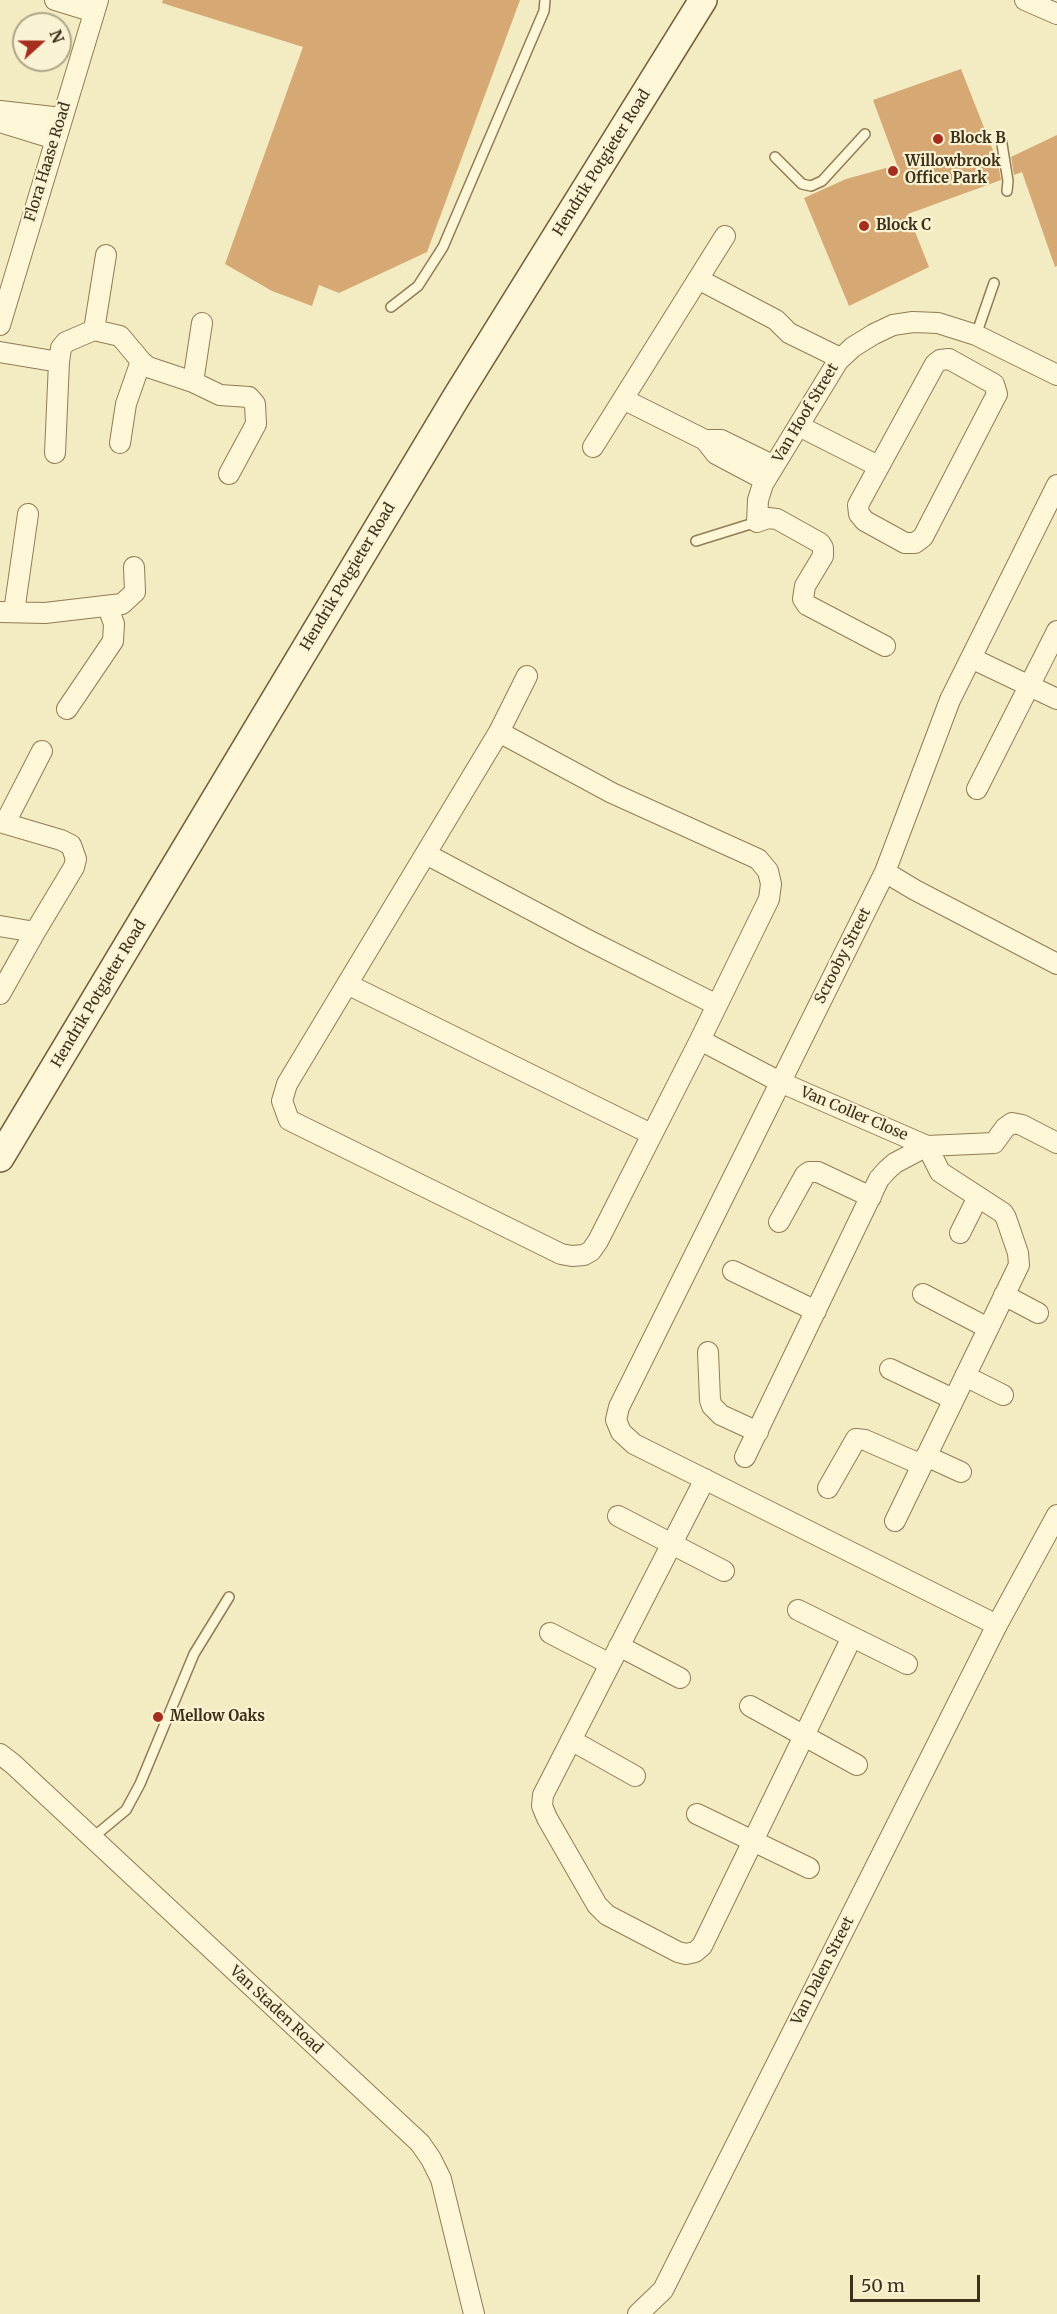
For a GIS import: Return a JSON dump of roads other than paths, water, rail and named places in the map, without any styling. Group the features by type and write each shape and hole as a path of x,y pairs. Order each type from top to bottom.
{"main road":[{"name":"Hendrik Potgieter Road","path":"0,1158 457,396 703,0"}],"street":[{"path":"55,0 96,6"},
{"path":"1025,0 1057,14"},
{"name":"Flora Haase Road","path":"0,325 96,6"},
{"path":"0,111 62,118"},
{"path":"0,122 55,139"},
{"path":"592,447 725,236"},
{"path":"94,330 106,255"},
{"path":"698,279 776,320 789,333 845,354"},
{"name":"Van Hoof Street","path":"757,522 758,500 770,473 799,426 845,354 874,334 893,325 913,322 938,324 976,335 1057,375"},
{"path":"194,382 202,323"},
{"path":"55,453 61,348 66,342 94,330 120,336 148,367 194,382 223,395 249,397 255,404 256,424 229,474"},
{"path":"0,352 59,362"},
{"path":"949,359 994,384 997,391 996,397 923,537 915,543 905,543 864,521 859,514 858,505 878,466 935,364 940,360 949,359"},
{"path":"120,443 126,404 141,361"},
{"path":"622,399 705,440 716,454 770,473"},
{"path":"799,426 878,466"},
{"name":"Scrooby Street","path":"705,1479 634,1444 621,1432 616,1420 619,1407 885,872 950,700 1057,485"},
{"path":"28,514 7,612 45,613 122,604 135,592 134,567"},
{"path":"757,522 768,518 777,519 820,543 823,556 805,586 803,599 807,605 885,646"},
{"path":"68,709 113,641 115,631 108,607"},
{"path":"977,789 1057,630"},
{"path":"971,658 1057,699"},
{"path":"500,732 612,793 758,859 768,871 771,884 769,899 700,1040 598,1241 591,1251 584,1255 561,1254 289,1120 282,1101 284,1091 347,984 500,732 527,676"},
{"path":"0,994 74,867 75,852 71,846 61,840 2,823 42,751"},
{"path":"426,854 717,1005"},
{"path":"885,872 1057,964"},
{"path":"0,926 35,932"},
{"path":"347,984 651,1134"},
{"name":"Van Coller Close","path":"700,1040 780,1082 927,1146"},
{"path":"745,1457 879,1179 895,1163 927,1146 989,1144 998,1140 1005,1128 1012,1123 1022,1125 1057,1143"},
{"path":"895,1521 1018,1265 1018,1253 1006,1218 999,1210 940,1172 927,1146"},
{"path":"778,1222 805,1175 813,1171 871,1197"},
{"path":"960,1233 978,1197"},
{"path":"733,1271 816,1311"},
{"path":"923,1294 988,1328"},
{"path":"1004,1295 1038,1313"},
{"path":"708,1352 712,1406 721,1415 758,1432"},
{"path":"890,1368 953,1399"},
{"path":"965,1376 1003,1395"},
{"path":"828,1488 856,1439 866,1440 961,1472"},
{"path":"852,1637 702,1946 695,1952 686,1954 678,1952 607,1915 591,1895 542,1806 547,1785 705,1479 997,1625"},
{"name":"Van Dalen Street","path":"637,2313 663,2290 997,1625 1057,1515"},
{"path":"618,1516 723,1571"},
{"path":"798,1610 907,1664"},
{"path":"550,1633 610,1664"},
{"path":"619,1646 680,1677"},
{"path":"750,1706 857,1765"},
{"path":"570,1740 635,1776"},
{"name":"Van Staden Road","path":"0,1755 13,1764 420,2144 431,2158 443,2187 474,2314"},
{"path":"697,1814 809,1868"}],"lane":[{"path":"391,307 418,286 443,247 544,11 545,0"},
{"path":"775,157 802,184 806,186 816,184 822,181 865,134"},
{"path":"1001,138 1008,180 1007,191"},
{"path":"976,335 994,283"},
{"path":"696,541 757,522"},
{"path":"91,1839 126,1810 140,1784 194,1654 228,1597"}],"place":[{"name":"Block B","path":"938,139"},
{"name":"Willowbrook Office Park","path":"893,171"},
{"name":"Block C","path":"864,226"},
{"name":"Mellow Oaks","path":"158,1717"}]}
